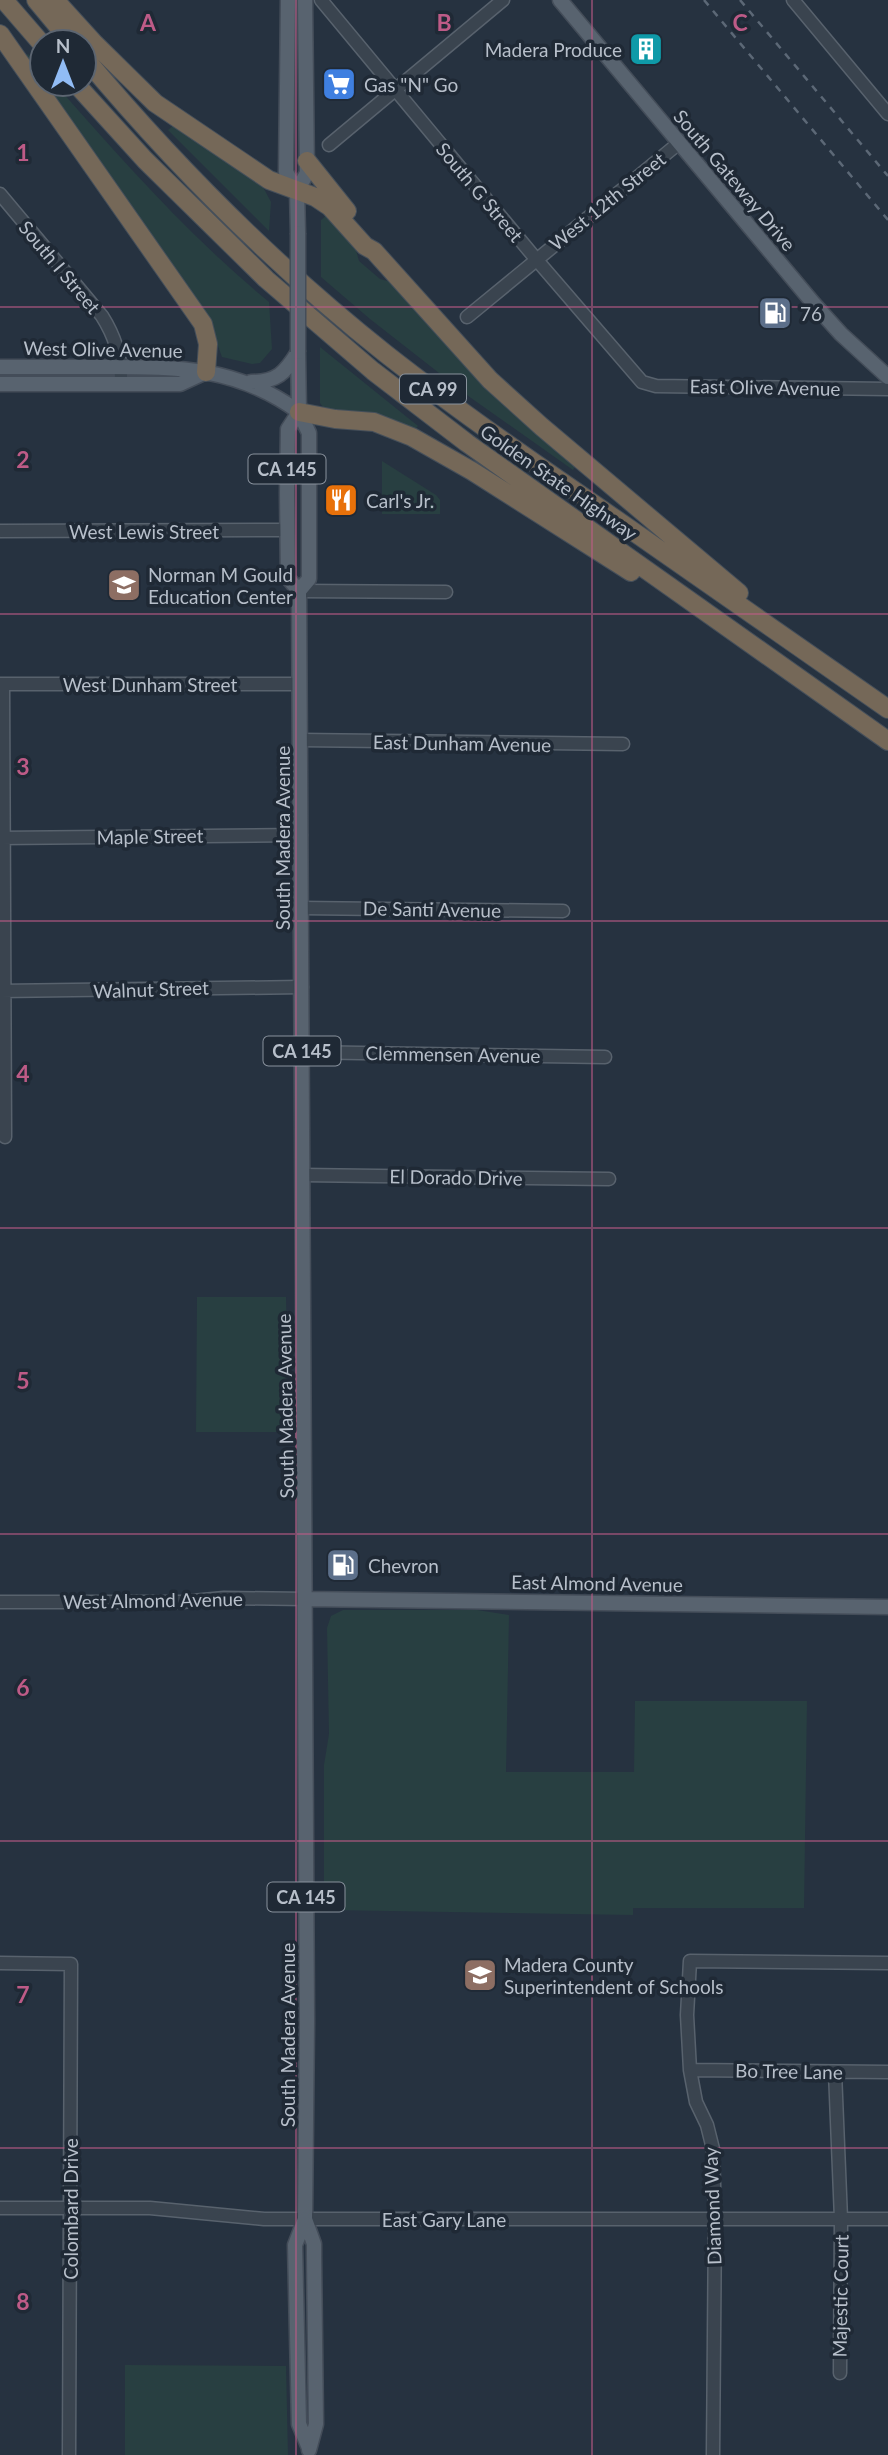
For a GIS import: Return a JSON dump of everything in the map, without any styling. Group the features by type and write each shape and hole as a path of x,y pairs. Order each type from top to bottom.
{"highway":[{"path":"5,0 29,28"},
{"path":"36,0 59,28"},
{"path":"55,0 155,103 269,180 330,206 499,388 542,428 828,667"},
{"path":"0,34 195,313 207,335 206,372"},
{"name":"Golden State Highway","path":"98,74 154,140 211,197 266,250 385,353 482,426 888,709"},
{"name":"Golden State Highway","path":"89,98 145,160 266,279 373,371 467,443 888,741"},
{"path":"307,161 372,241 374,251"},
{"path":"299,411 335,419 373,422 412,437 472,471 811,687"}],"main road":[{"name":"South Madera Avenue","path":"288,0 286,172 297,191 299,411 309,433 309,579 299,591 306,1599 305,2219 314,2244 316,2424 309,2451"},
{"name":"South Madera Avenue","path":"297,191 307,173 305,0"},
{"name":"South Gateway Drive","path":"560,0 814,304 841,334 888,377"},
{"path":"246,382 267,381 279,377 298,352"},
{"name":"West Olive Avenue","path":"0,367 181,367 246,382 282,399 299,411"},
{"name":"West Olive Avenue","path":"0,384 180,384 206,372"},
{"name":"South Madera Avenue","path":"299,411 288,429 287,530 288,579 299,591"},
{"name":"East Almond Avenue","path":"306,1599 888,1606"}],"street":[{"name":"South G Street","path":"321,0 642,382"},
{"path":"329,145 503,0"},
{"path":"793,0 888,114"},
{"name":"West 12th Street","path":"467,317 679,143"},
{"name":"South I Street","path":"0,194 102,316 111,332 121,367 121,384"},
{"name":"East Olive Avenue","path":"642,382 656,386 888,389"},
{"name":"West Lewis Street","path":"0,531 287,530"},
{"path":"299,591 446,592"},
{"path":"2,684 5,1137"},
{"name":"West Dunham Street","path":"2,684 300,684"},
{"name":"East Dunham Avenue","path":"300,740 624,744"},
{"name":"Maple Street","path":"2,838 301,835"},
{"name":"De Santi Avenue","path":"301,908 563,911"},
{"name":"Walnut Street","path":"2,991 302,988"},
{"name":"Clemmensen Avenue","path":"302,1052 605,1057"},
{"name":"El Dorado Drive","path":"302,1175 609,1179"},
{"name":"West Almond Avenue","path":"0,1602 306,1599"},
{"name":"Diamond Way","path":"713,2455 713,2149 707,2124 696,2102 690,2070 687,2015 690,1961 888,1963"},
{"name":"Colombard Drive","path":"0,1963 71,1964 69,2455"},
{"name":"Bo Tree Lane","path":"690,2070 888,2072"},
{"name":"Majestic Court","path":"835,2072 841,2219 840,2373"},
{"name":"East Gary Lane","path":"0,2208 150,2208 239,2218 305,2219 888,2219"}],"green space":[{"path":"28,54 28,68 22,59"},
{"path":"49,98 68,98 184,224 269,302 272,349 260,363 252,364 222,357 214,335 156,251 149,232 137,214 127,208"},
{"path":"174,125 263,187 271,202 269,231 168,130"},
{"path":"327,215 356,250 359,261 380,279 391,282 576,464 573,470 471,398 321,277 321,220"},
{"path":"320,347 418,426 413,432 326,411 320,403"},
{"path":"382,461 436,495 440,500 440,514 382,514"},
{"path":"197,1297 286,1297 289,1432 196,1432"},
{"path":"343,1610 477,1610 509,1615 506,1772 634,1772 635,1701 807,1701 804,1908 633,1908 633,1915 329,1910 324,1888 324,1765 329,1734 327,1628 331,1616"},
{"path":"125,2365 286,2366 288,2455 125,2455"}],"railway":[{"path":"704,0 888,220"},
{"path":"740,0 888,176"}],"place":[{"name":"Madera Produce","path":"646,49"},
{"name":"Gas \"N\" Go","path":"339,84"},
{"name":"76","path":"775,313"},
{"name":"Carl's Jr.","path":"341,500"},
{"name":"Norman M Gould Education Center","path":"124,585"},
{"name":"Chevron","path":"343,1565"},
{"name":"Madera County Superintendent of Schools","path":"480,1975"}]}
